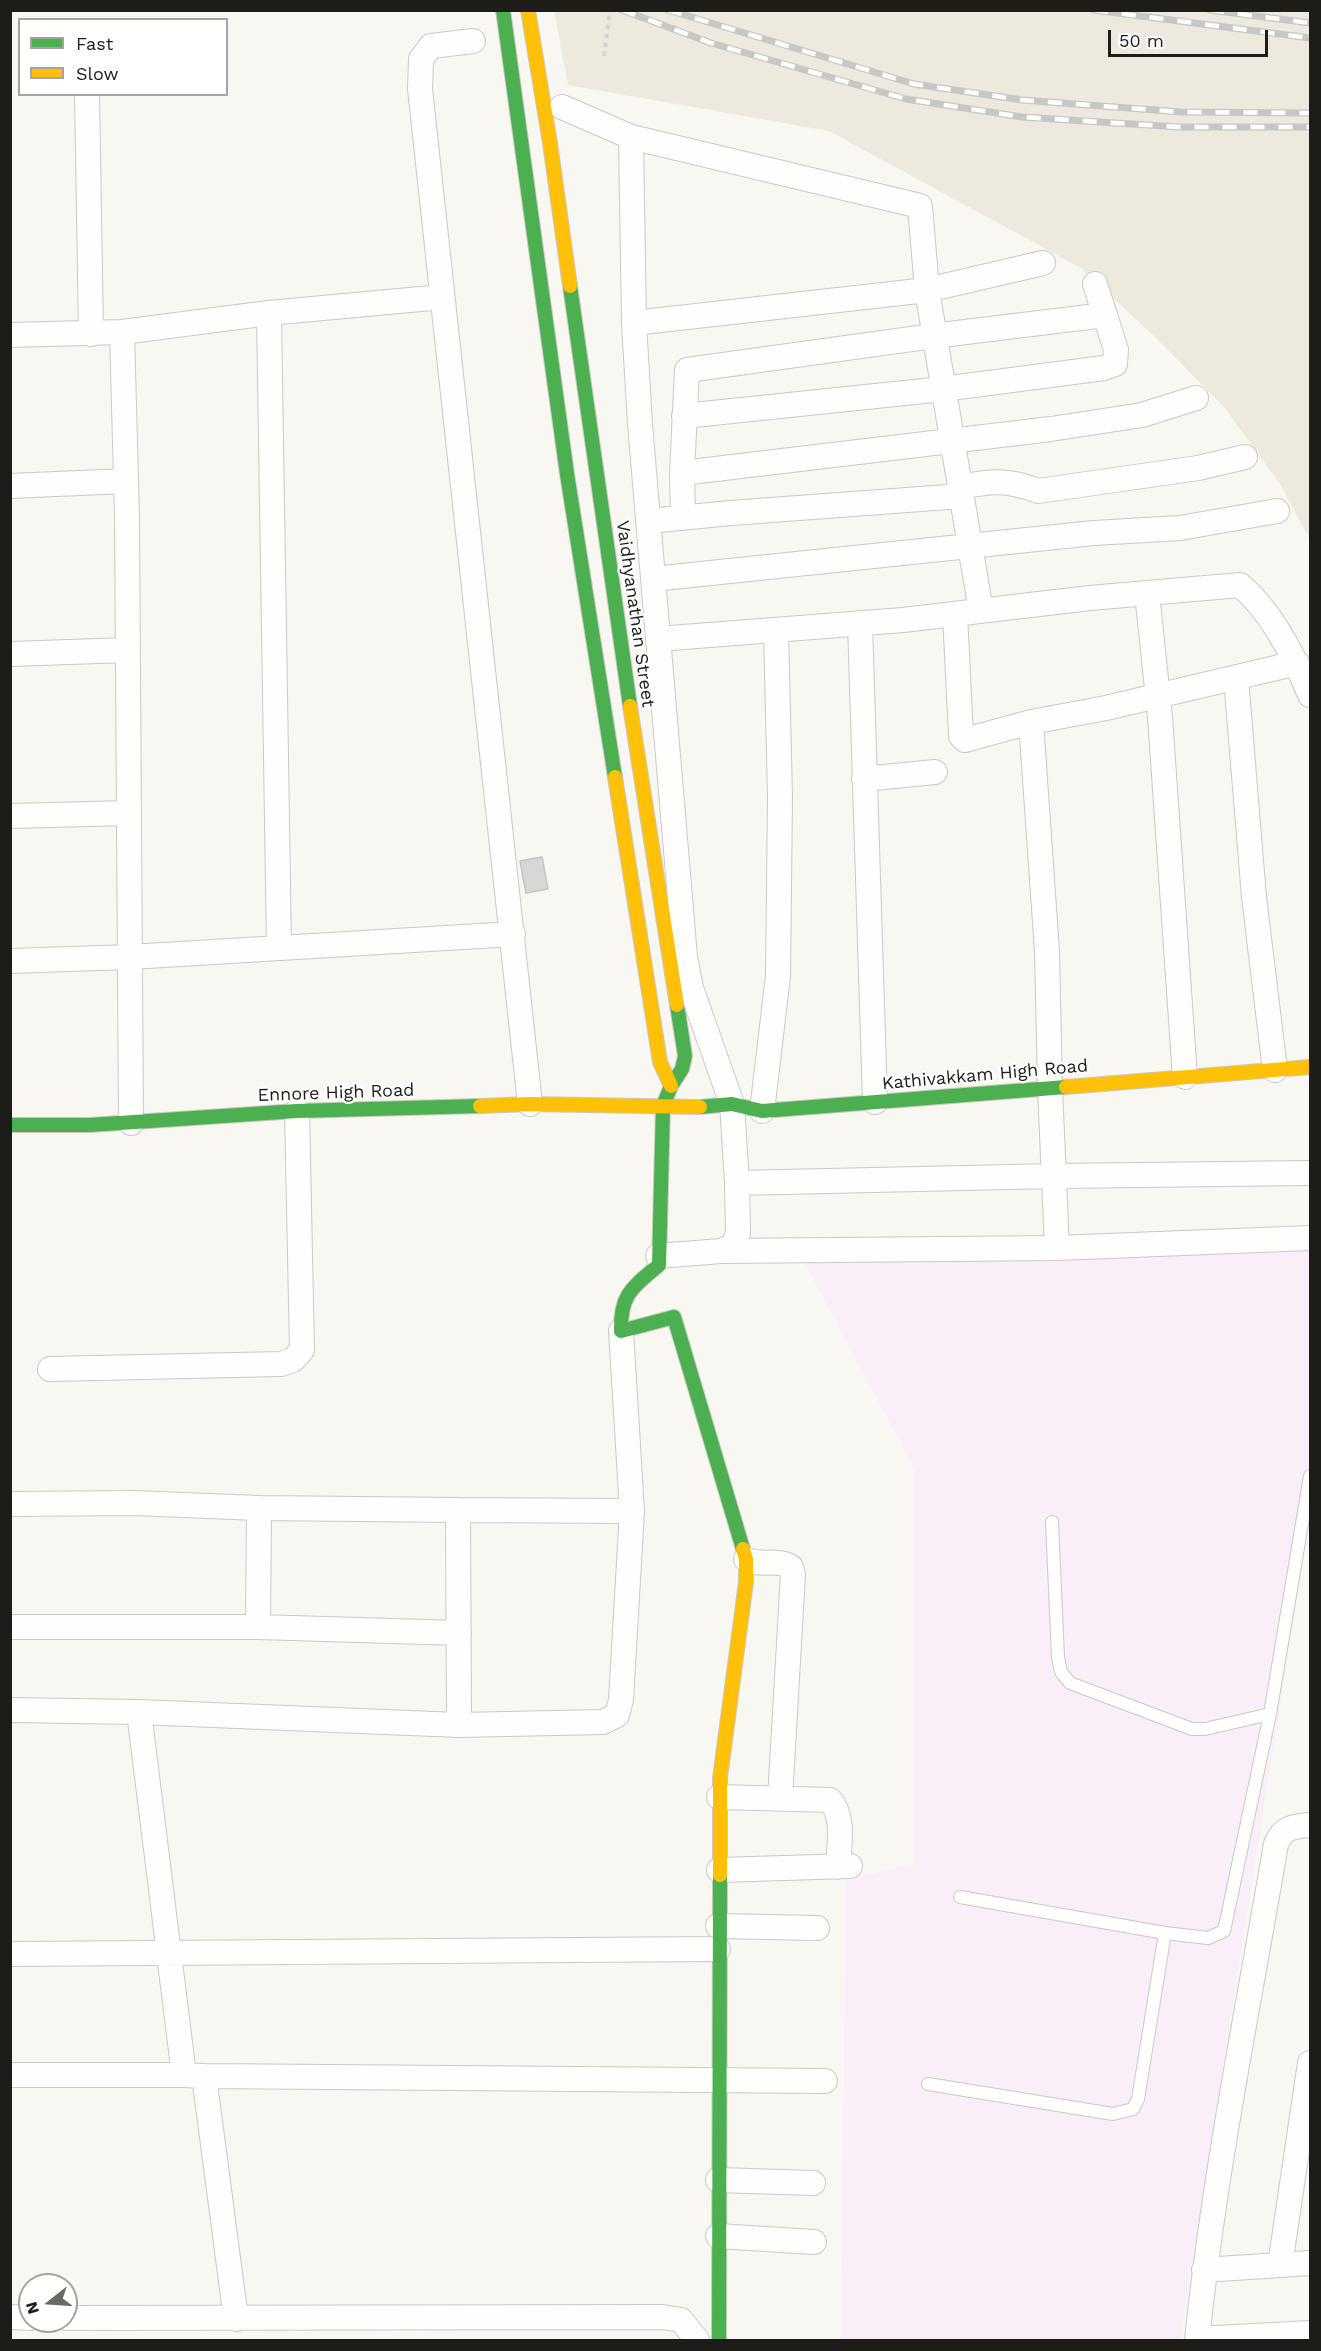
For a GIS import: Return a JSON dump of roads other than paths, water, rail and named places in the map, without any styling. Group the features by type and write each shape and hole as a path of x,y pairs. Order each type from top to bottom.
{"main road":[{"path":"503,10 593,647 660,1062 671,1086"},
{"name":"Vaidhyanathan Street","path":"528,10 550,143 620,643 685,1056 682,1069 671,1086 663,1106 658,1256"},
{"name":"Kathivakkam High Road","path":"663,1106 693,1108 732,1104 762,1111 1311,1067"},
{"name":"Ennore High Road","path":"10,1125 90,1125 297,1111 530,1104 663,1106"},
{"path":"658,1256 659,1265 623,1298 620,1313 621,1331 674,1317 746,1558 746,1582 719,1797 718,2340"}],"street":[{"path":"473,41 431,46 421,60 420,89 530,1104"},
{"path":"87,96 91,334"},
{"path":"562,107 631,137 920,206 933,336 981,611"},
{"path":"631,137 634,323 648,521 685,957 691,988 732,1104 738,1233 733,1246 721,1251"},
{"path":"634,323 927,290 1043,263"},
{"path":"684,416 944,389 1090,371 1114,364 1116,350 1095,284"},
{"path":"10,335 122,332 269,313 442,297"},
{"path":"269,313 279,948"},
{"path":"683,517 682,473 687,370 1105,315"},
{"path":"122,332 128,650 131,1123"},
{"path":"682,473 952,442 1142,415 1196,398"},
{"path":"648,521 960,491 995,481 1038,491 1198,468 1245,458"},
{"path":"10,486 126,481"},
{"path":"653,579 1094,533 1180,528 1277,511"},
{"path":"658,639 860,623 1240,585 1254,597 1297,663 1311,695"},
{"path":"1147,593 1176,933 1185,1077"},
{"path":"955,614 961,736 965,740 1031,722 1157,696 1297,663"},
{"path":"860,623 875,1102"},
{"path":"762,1111 778,976 780,796 776,630"},
{"path":"10,654 128,650"},
{"path":"1236,678 1254,897 1275,1070"},
{"path":"1031,722 1047,951 1057,1248"},
{"path":"864,779 935,772"},
{"path":"10,816 129,813"},
{"path":"10,961 130,957 513,934"},
{"path":"50,1369 281,1364 293,1360 302,1350 297,1111"},
{"path":"737,1184 1055,1176 1311,1173"},
{"path":"658,1256 721,1251 1057,1248 1311,1238"},
{"path":"10,1710 139,1712 459,1725 603,1722 617,1715 621,1700 632,1511 621,1331"},
{"path":"10,1504 134,1503 259,1508 632,1511"},
{"path":"258,1627 259,1508"},
{"path":"458,1510 459,1725"},
{"path":"746,1558 754,1563 784,1563 791,1566 780,1799"},
{"path":"10,1627 258,1627 459,1632"},
{"path":"139,1712 169,1954 194,2076 236,2319"},
{"path":"718,1870 844,1866 840,1819 837,1807 830,1800 719,1797"},
{"path":"1311,1825 1291,1828 1281,1833 1276,1844 1204,2270 1197,2340 1311,2333"},
{"path":"10,1954 169,1954 718,1938 817,1928"},
{"path":"1280,2265 1311,2063"},
{"path":"10,2075 825,2081"},
{"path":"718,2180 813,2182"},
{"path":"718,2236 814,2242"},
{"path":"1204,2270 1311,2264"},
{"path":"78,2318 662,2317 681,2320 698,2340"}],"lane":[{"path":"960,1897 1165,1933 1208,1938 1224,1931 1270,1714 1311,1476"},
{"path":"1052,1522 1058,1657 1061,1672 1070,1683 1192,1729 1205,1729 1270,1714"},
{"path":"928,2084 1113,2114 1134,2109 1138,2098 1165,1933"}],"railway":[{"path":"622,10 711,43 906,99 1022,117 1179,127 1310,127"},
{"path":"668,10 914,84 1022,100 1181,112 1310,113"},
{"path":"1094,10 1310,38"},
{"path":"1210,10 1310,23"}]}
